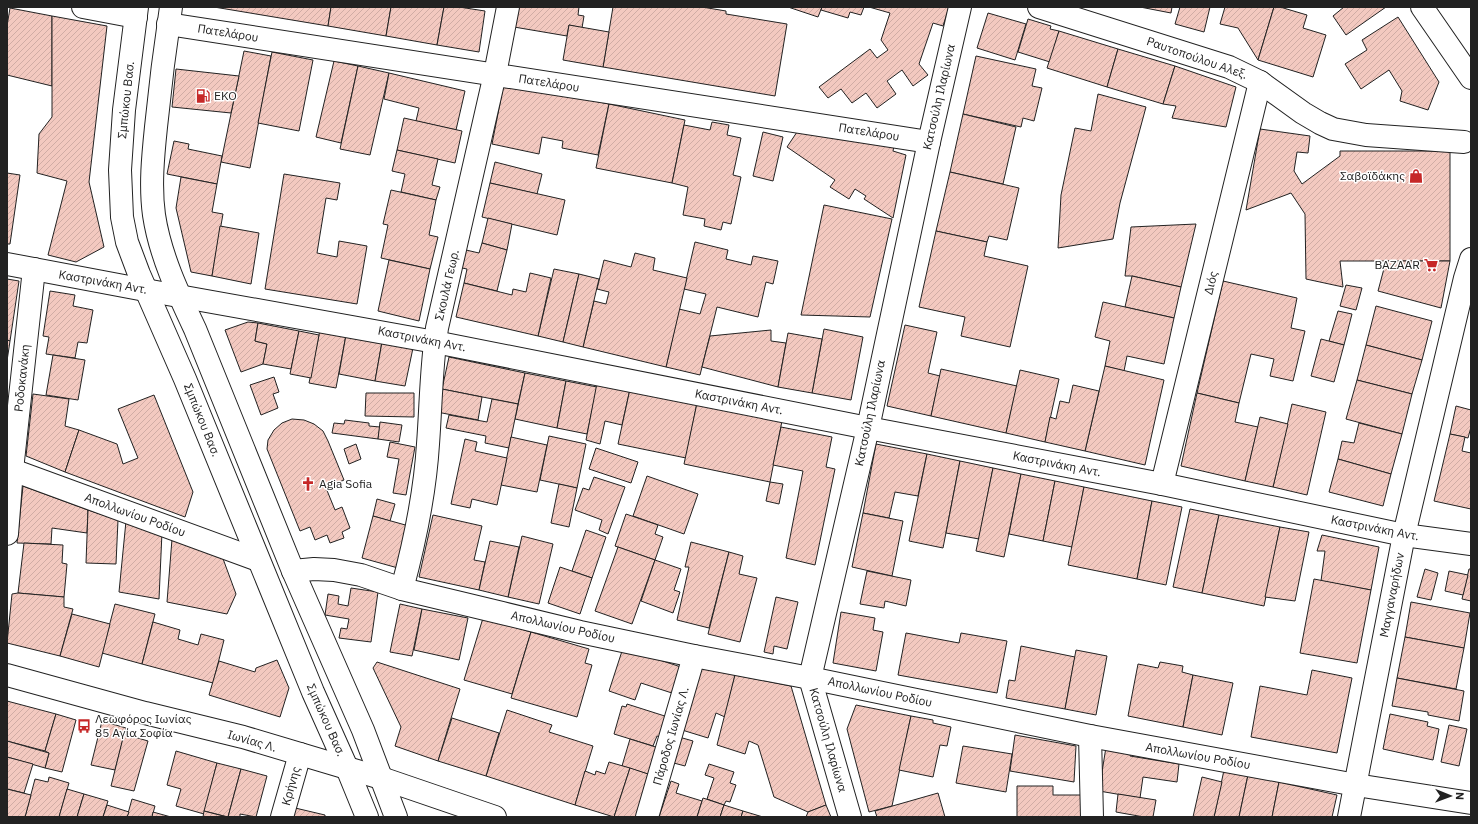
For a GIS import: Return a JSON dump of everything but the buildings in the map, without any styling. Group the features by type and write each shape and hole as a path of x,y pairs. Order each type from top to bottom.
{"street":[{"path":"83,7 137,12"},
{"name":"Σκουλά Γεωρ.","path":"402,589 412,551 424,484 435,342 495,74 508,7"},
{"name":"Κατσούλη Ιλαρίωνα","path":"850,817 810,678 868,428 928,142 960,7"},
{"name":"Ραυτοπούλου Αλεξ.","path":"1039,7 1229,67 1260,82 1303,114 1333,129 1366,135 1469,145"},
{"path":"1422,7 1471,78"},
{"name":"Σμπώκου Βασ.","path":"137,12 124,110 120,170 120,191 125,235 133,261 185,379 258,560 367,817"},
{"path":"169,16 154,145 153,200 154,214 160,241 180,296 195,329 293,571 352,703 396,817"},
{"name":"Πατελάρου","path":"169,16 495,74 928,142"},
{"name":"Διός","path":"1162,484 1260,82"},
{"name":"Μαγγαναρήδων","path":"1349,817 1404,535 1461,333 1465,278 1471,259"},
{"name":"Καστρινάκη Αντ.","path":"7,264 435,342 868,428 1162,484 1404,535 1471,544"},
{"name":"Ροδοκανάκη","path":"7,534 9,469 34,269"},
{"name":"Απολλωνίου Ροδίου","path":"9,469 258,560"},
{"name":"Απολλωνίου Ροδίου","path":"293,571 314,569 334,570 361,575 402,589 580,632 694,656 810,678 1090,736 1356,785 1471,803"},
{"name":"Πάροδος Ιωνίας Λ.","path":"647,817 694,656"},
{"name":"Ιωνίας Λ.","path":"7,675 145,713 243,737 381,778 495,817"},
{"path":"1090,736 1092,817"},
{"name":"Κρήνης","path":"282,817 300,754"}],"place":[{"name":"ΕΚΟ","path":"203,96"},
{"name":"Σαβοϊδάκης","path":"1416,176"},
{"name":"BAZAAR","path":"1431,265"},
{"name":"Agia Sofia","path":"308,484"},
{"name":"Λεωφόρος Ιωνίας 85 Αγία Σοφία","path":"84,726"}]}
